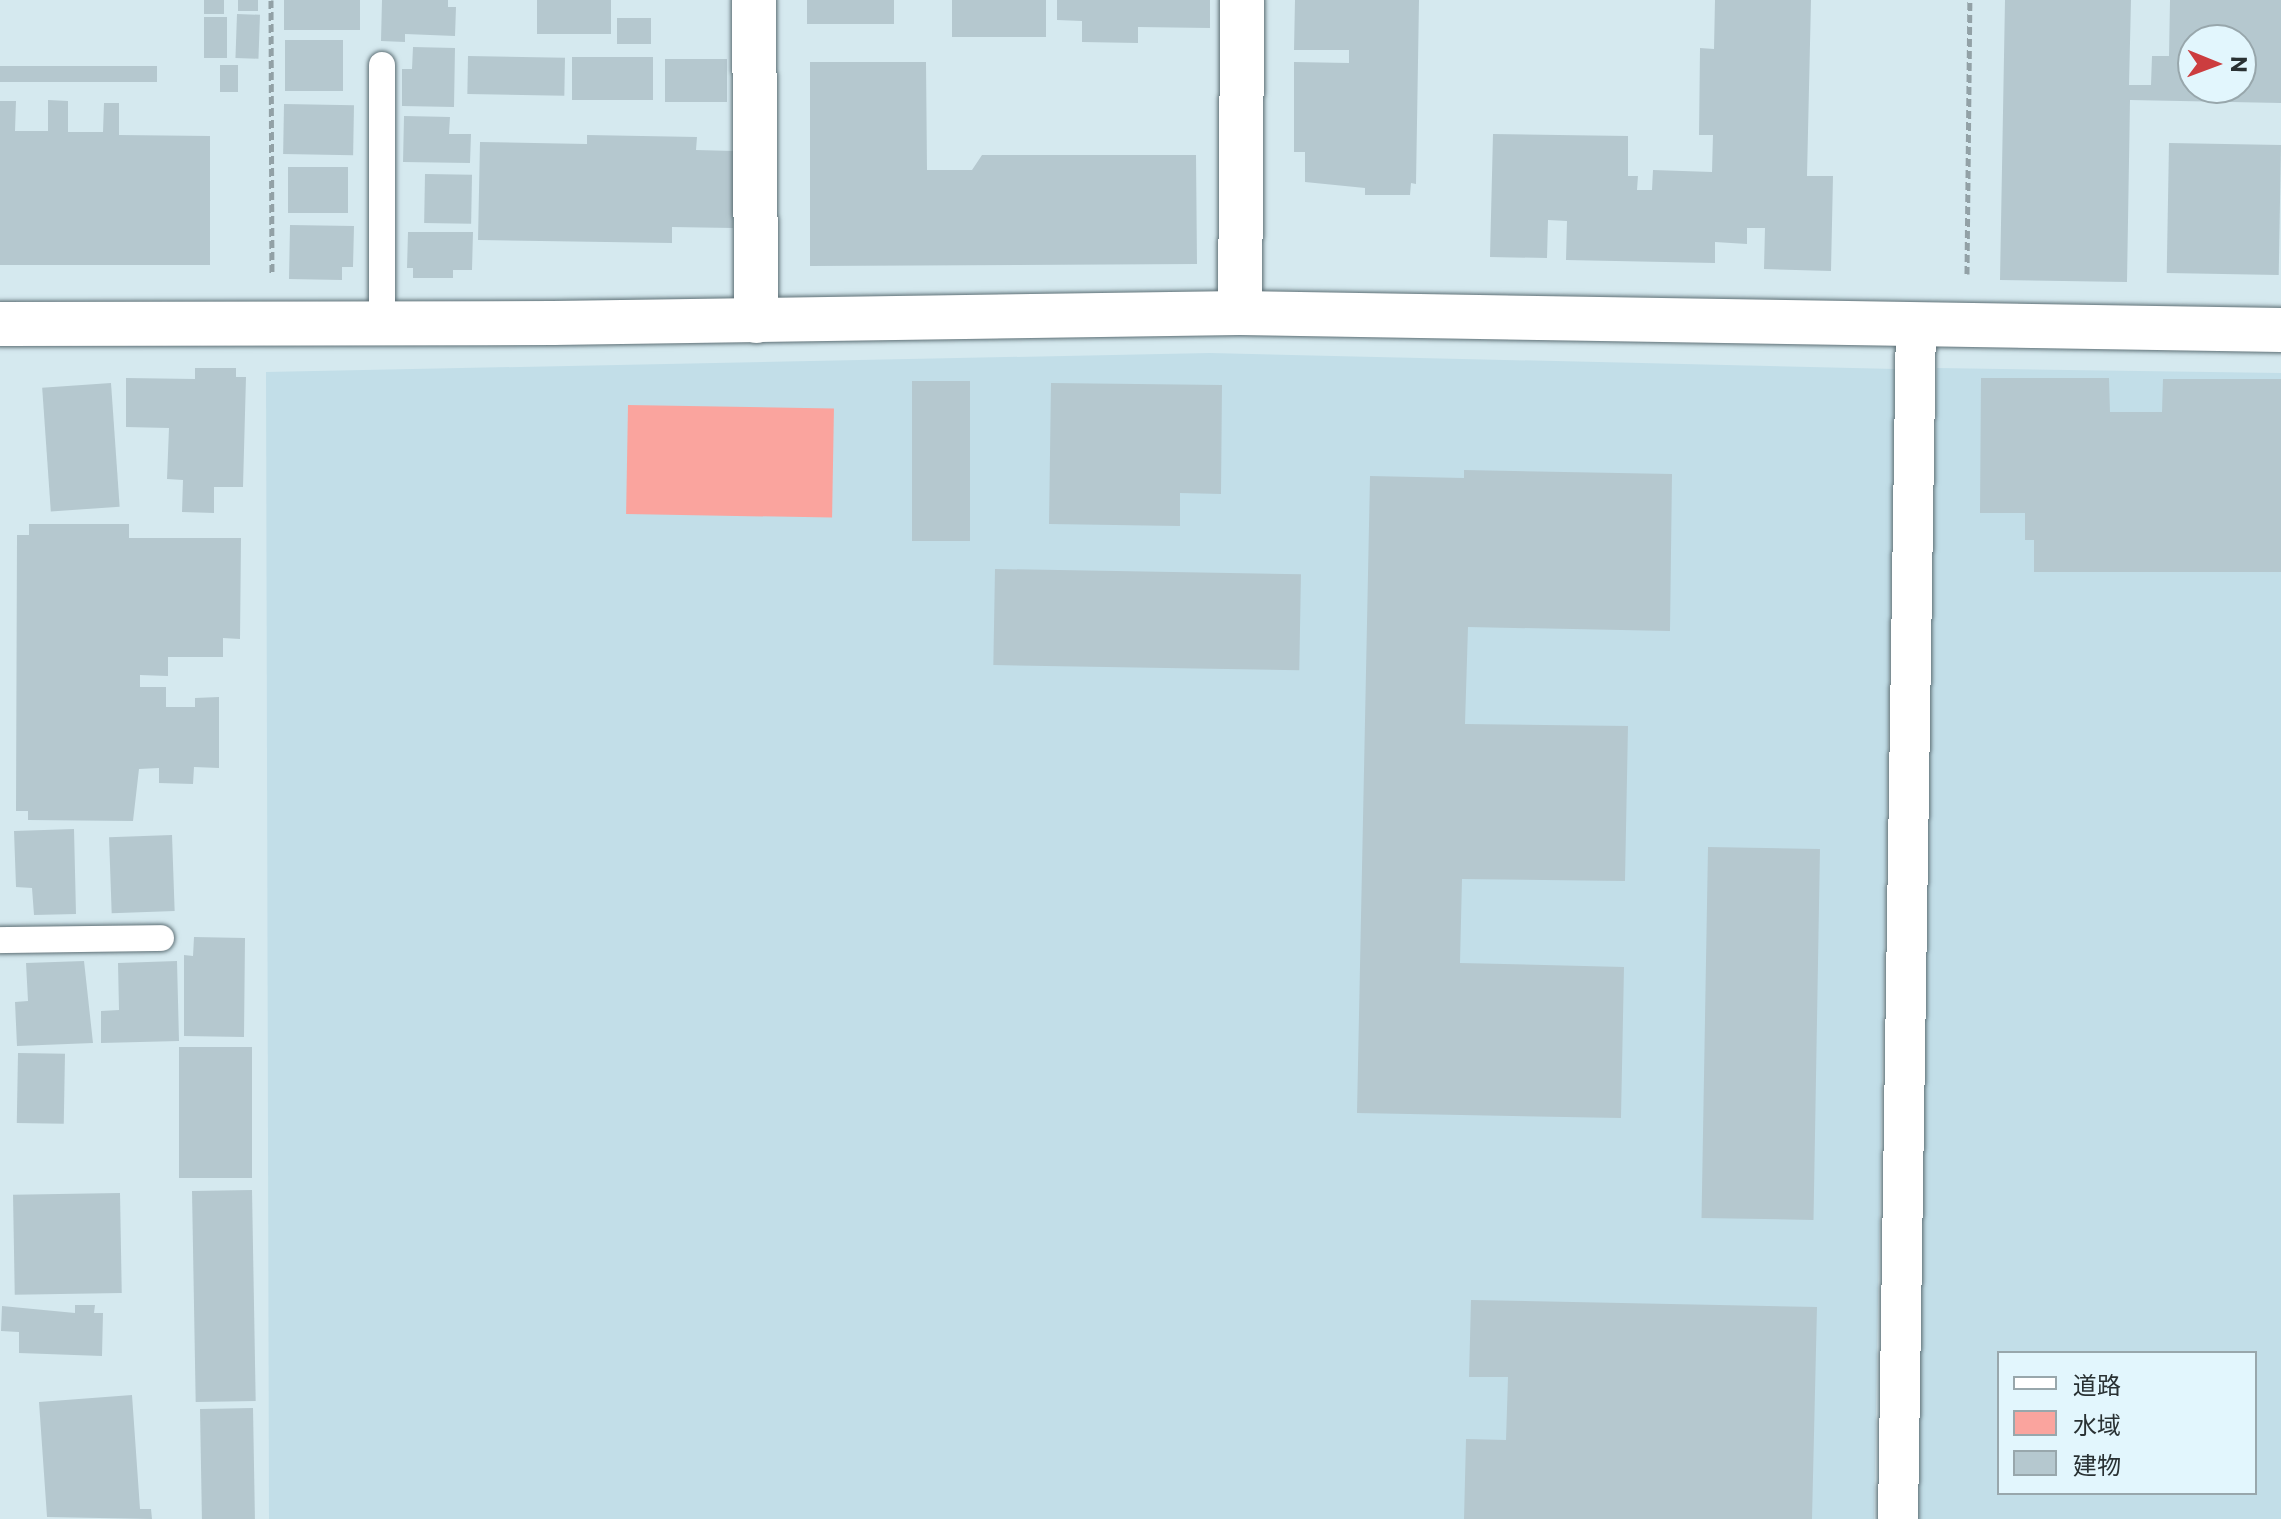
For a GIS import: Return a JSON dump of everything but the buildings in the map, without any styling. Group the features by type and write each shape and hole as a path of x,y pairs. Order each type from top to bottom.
{"street":[{"path":"754,0 756,321"},
{"path":"1240,313 1242,0"},
{"path":"0,324 756,321 1240,313 2281,330"},
{"path":"1898,1519 1916,326"}],"lane":[{"path":"382,65 382,323"},
{"path":"0,940 161,938"}],"path":[{"path":"271,0 272,290"},
{"path":"1966,327 1970,0"}],"shaded area":[{"path":"1210,353 1895,369 1874,1519 269,1519 266,372"},
{"path":"1937,368 2281,373 2281,1519 1911,1519"}],"water":[{"path":"628,405 834,409 832,518 626,514"}]}
